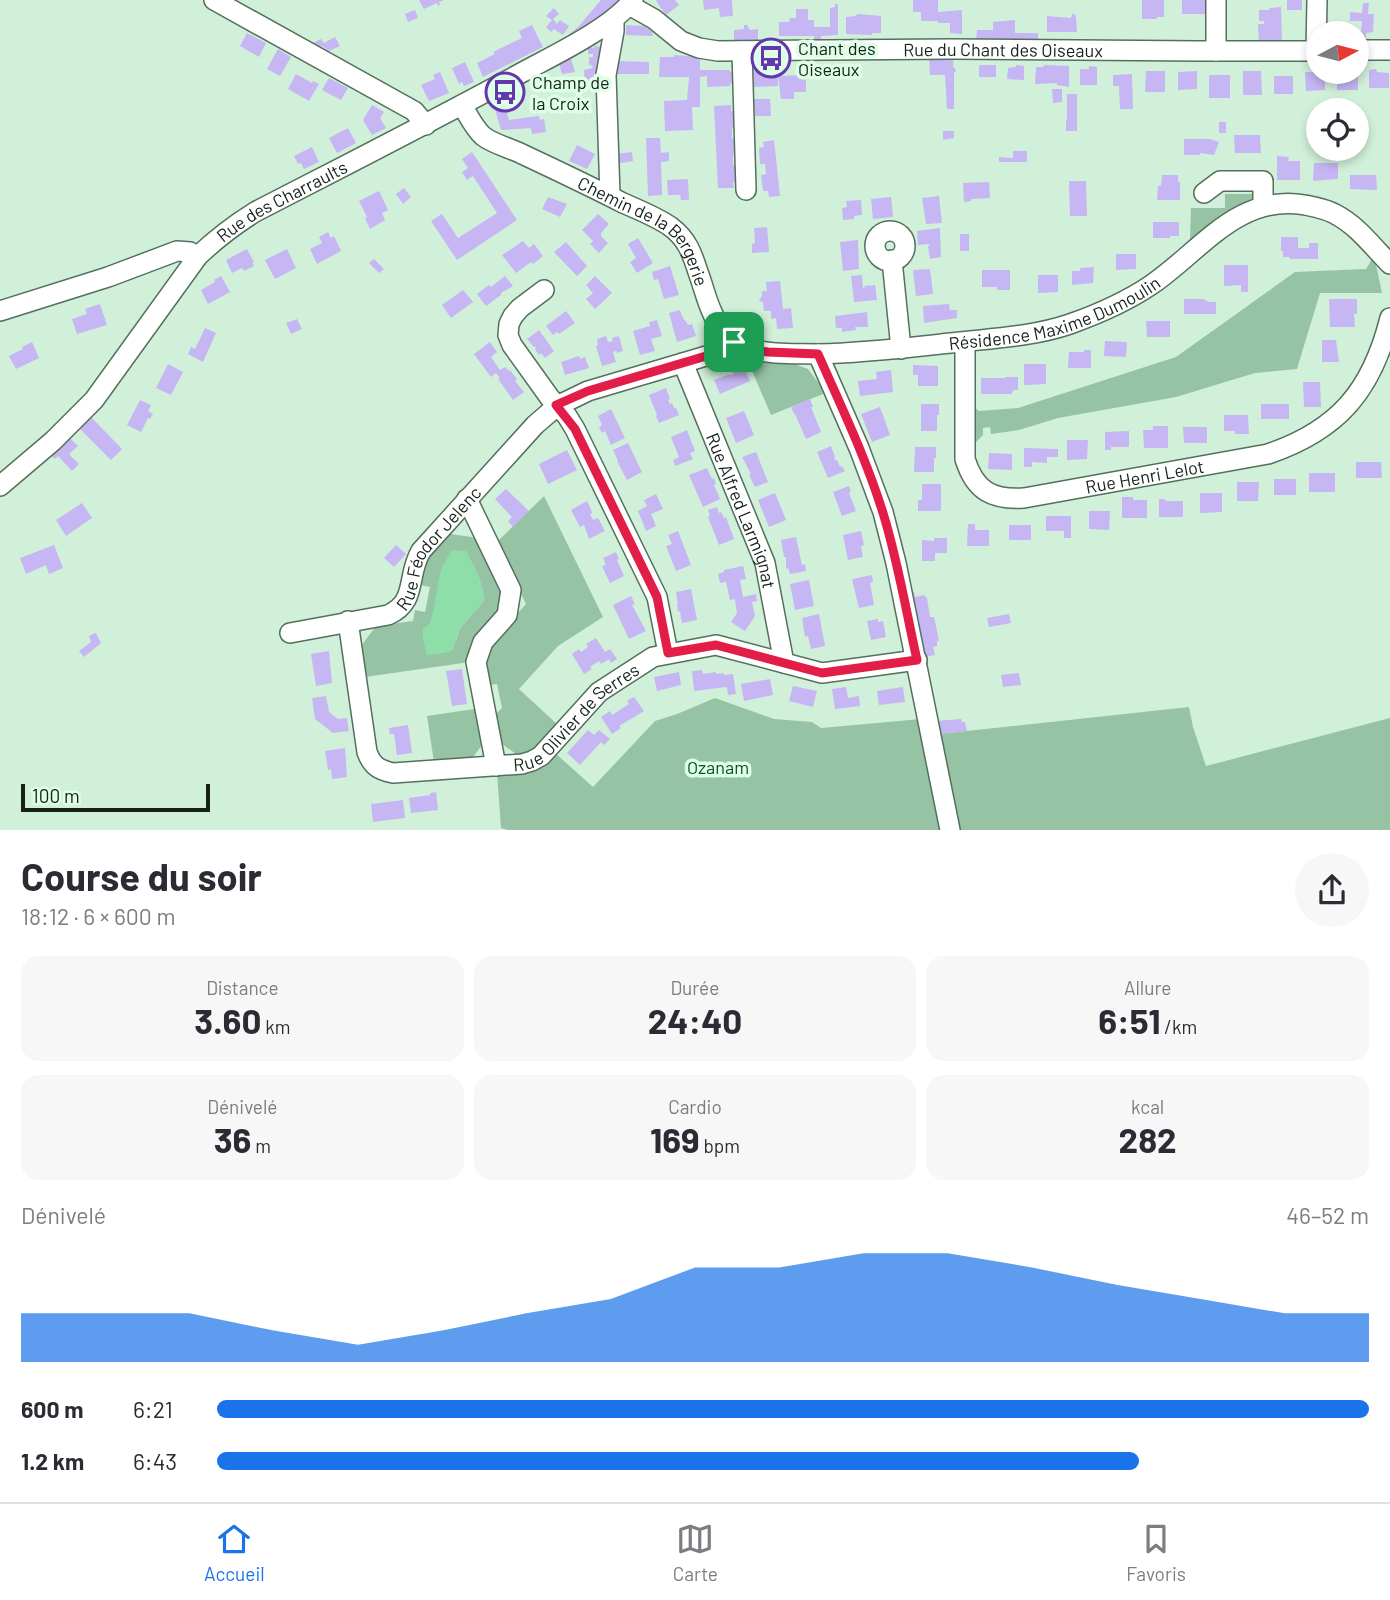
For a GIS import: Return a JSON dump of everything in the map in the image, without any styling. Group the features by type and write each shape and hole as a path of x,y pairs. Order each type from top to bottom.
{"street":[{"path":"216,0 414,111 426,125"},
{"path":"1216,0 1216,51"},
{"path":"1317,0 1317,21"},
{"name":"Rue du Chant des Oiseaux","path":"631,2 652,9 681,41 718,51 1306,51"},
{"name":"Rue des Charraults","path":"0,486 53,441 94,400 198,256 216,239 255,212 426,125 573,44 614,19 631,2"},
{"path":"611,197 606,75 614,19"},
{"path":"1369,50 1390,50"},
{"path":"742,51 746,190"},
{"name":"Chemin de la Bergerie","path":"462,105 480,133 488,139 668,225 687,242 712,313 720,329 734,342"},
{"path":"1204,193 1220,181 1263,181 1263,206"},
{"name":"Résidence Maxime Dumoulin","path":"818,354 864,353 965,342 1022,335 1068,325 1122,302 1151,285 1236,218 1263,206 1297,204 1334,214 1354,226 1390,264"},
{"path":"0,311 107,277 177,251 198,256"},
{"path":"892,260 901,349"},
{"path":"544,290 513,316 508,335 512,345 575,429 657,597 668,653"},
{"name":"Rue Henri Lelot","path":"965,342 965,459 979,486 993,495 1008,499 1268,454 1290,447 1330,423 1360,391 1381,349 1390,318"},
{"path":"734,342 750,350 818,354 859,448 883,512 917,660 950,830"},
{"name":"Rue Féodor Jelenc","path":"290,633 388,615 404,605 416,559 421,551 556,405 588,391 723,351 734,342"},
{"name":"Rue Alfred Larmignat","path":"683,363 765,563 784,663"},
{"path":"467,499 511,590 507,615 482,642 476,662 496,766"},
{"name":"Rue Olivier de Serres","path":"348,621 367,752 376,767 393,773 522,764 532,761 541,756 599,692 653,657 668,653 716,645 822,673 917,660"}],"green space":[{"path":"1225,194 1252,194 1252,200 1233,209 1190,241 1191,208 1225,208"},
{"path":"1373,257 1382,293 1320,293 1297,369 1255,373 1176,397 1058,418 1019,430 991,434 990,427 983,428 983,435 974,444 974,407 979,411 1018,408 1176,357 1295,272 1366,269"},
{"path":"747,359 789,362 808,369 823,394 771,415"},
{"path":"544,496 603,617 558,646 519,689 558,725 536,750 519,756 499,742 494,716 502,708 497,684 488,685 483,662 488,646 526,604 496,543"},
{"path":"450,534 479,538 505,591 502,613 470,662 365,677 361,646 376,626 413,621 415,610 425,612 430,587 420,585 424,569 430,557","holes":["466,552 481,583 483,602 460,628 456,641 431,622 436,603"]},
{"name":"Ozanam","path":"715,698 774,719 812,722 821,728 921,719 939,734 1189,707 1206,766 1390,718 1390,830 501,828 497,773 554,752 593,787 655,721"},
{"path":"481,708 487,738 471,760 434,762 427,716"}],"shaded area":[{"path":"452,550 466,551 481,583 483,602 460,628 453,650 427,655 423,629 431,622 441,569"}],"building":[{"path":"419,0 444,0 439,2 438,6 437,3 424,9"},
{"path":"601,0 619,0 605,17 561,41 579,26"},
{"path":"657,0 675,0 679,5 666,15"},
{"path":"703,0 732,0 733,16 720,17 719,8 704,10"},
{"path":"913,0 938,0 938,12 962,10 962,34 950,33 950,23 921,21 921,12 913,12"},
{"path":"1142,0 1164,0 1164,17 1142,19"},
{"path":"1182,0 1208,0 1209,14 1182,14"},
{"path":"1287,0 1302,0 1302,10 1287,10"},
{"path":"1363,3 1369,3 1368,14 1374,14 1373,32 1369,33 1369,21 1350,21 1350,12 1362,13"},
{"path":"835,4 838,4 838,35 821,36 820,43 814,43 814,36 779,36 779,22 789,22 790,18 796,18 796,9 808,9 808,20 814,20 814,27 830,27 830,8 835,7"},
{"path":"1281,7 1282,42 1259,45 1258,24 1264,24 1264,21 1259,21 1259,10"},
{"path":"554,8 559,14 553,19 557,24 560,20 569,26 563,35 554,29 551,32 546,27 552,20 546,16"},
{"path":"415,10 418,18 408,22 405,14"},
{"path":"857,14 881,16 881,33 846,34 846,17"},
{"path":"1072,14 1076,17 1077,32 1047,32 1047,16 1071,18"},
{"path":"1015,20 1015,33 1038,33 1038,41 976,42 977,30 993,30 993,22"},
{"path":"532,25 543,47 483,77 477,63 522,38 519,31"},
{"path":"626,25 644,26 653,36 626,35"},
{"path":"744,25 750,30 758,29 758,44 734,44 734,30 744,29"},
{"path":"247,33 266,43 259,57 240,46"},
{"path":"335,37 340,46 329,51 322,46 316,49 309,45 321,39 324,43"},
{"path":"605,47 602,98 596,99 596,87 585,87 584,70 593,66 589,65 589,57 593,57 593,54 588,54 588,48"},
{"path":"278,49 291,57 280,76 267,69"},
{"path":"929,55 954,55 954,109 947,109 945,75 930,75"},
{"path":"570,56 575,72 562,74 559,63"},
{"path":"660,57 700,57 700,70 735,72 735,84 730,83 730,86 707,87 707,76 700,77 700,107 692,107 693,130 665,131 664,101 687,100 689,77 659,77"},
{"path":"614,61 649,62 649,74 614,74"},
{"path":"465,62 474,82 464,86 462,82 459,84 452,68"},
{"path":"979,65 996,65 996,77 979,77"},
{"path":"1024,66 1024,80 1007,79 1008,68"},
{"path":"1069,66 1069,87 1057,83 1035,84 1036,67"},
{"path":"1089,66 1097,67 1097,85 1080,85 1080,69 1089,69"},
{"path":"777,70 778,86 753,87 752,71"},
{"path":"1369,70 1389,73 1389,88 1369,88"},
{"path":"1146,71 1165,71 1165,92 1145,92"},
{"path":"1197,71 1197,89 1178,90 1178,72"},
{"path":"1243,71 1261,71 1262,95 1243,95"},
{"path":"440,72 449,93 429,101 421,85 435,79 433,75"},
{"path":"1305,72 1306,84 1325,84 1325,90 1306,91"},
{"path":"296,74 319,84 309,101 288,89"},
{"path":"1132,74 1133,109 1120,109 1119,86 1113,86 1113,75"},
{"path":"806,75 806,92 794,92 794,99 781,99 778,76"},
{"path":"1209,75 1230,75 1230,98 1209,98"},
{"path":"1274,76 1293,76 1293,94 1274,94"},
{"path":"329,78 348,88 341,100 322,90"},
{"path":"1337,84 1358,84 1358,90 1337,90"},
{"path":"1052,89 1062,89 1062,102 1053,103"},
{"path":"1067,94 1077,94 1077,131 1066,131"},
{"path":"754,99 770,99 771,116 754,116"},
{"path":"503,100 509,120 539,116 540,120 544,119 546,132 532,134 531,128 501,130 493,102"},
{"path":"372,105 384,112 380,118 386,128 372,135 363,120"},
{"path":"731,105 731,111 736,111 736,128 732,128 732,139 737,139 737,154 733,155 733,165 738,165 738,182 733,182 734,188 718,188 714,106"},
{"path":"1219,122 1226,122 1226,133 1219,133"},
{"path":"348,128 356,143 337,153 329,138"},
{"path":"943,131 954,131 954,138 943,140"},
{"path":"1234,135 1260,135 1261,153 1235,153"},
{"path":"646,138 660,138 661,153 669,152 669,161 661,162 662,195 648,196"},
{"path":"1184,139 1210,139 1219,142 1214,155 1184,155"},
{"path":"774,140 780,196 769,197 768,191 763,191 761,175 766,174 765,164 760,164 759,148 764,147 763,142"},
{"path":"577,145 595,154 587,169 569,161"},
{"path":"312,147 319,162 304,169 294,156"},
{"path":"1013,151 1027,151 1027,162 999,162 999,157 1013,158"},
{"path":"472,152 517,220 457,260 431,221 442,214 458,238 497,213 473,176 467,180 462,172 468,168 462,159"},
{"path":"632,152 633,161 616,164 615,154"},
{"path":"1277,156 1289,157 1288,161 1300,161 1300,180 1277,180"},
{"path":"1314,163 1338,163 1338,179 1313,181"},
{"path":"1162,175 1178,175 1180,200 1157,200"},
{"path":"1350,175 1376,175 1377,190 1350,189"},
{"path":"688,179 689,200 681,200 680,195 668,195 667,180"},
{"path":"1069,181 1086,181 1087,216 1070,216"},
{"path":"989,182 990,198 964,202 963,183"},
{"path":"404,188 411,197 403,204 396,194"},
{"path":"379,191 388,210 382,213 385,220 370,229 359,201"},
{"path":"939,196 942,223 926,224 922,198"},
{"path":"548,197 567,204 560,217 542,209"},
{"path":"891,197 893,217 873,219 871,199"},
{"path":"861,200 862,215 843,220 842,208 847,207 846,201"},
{"path":"598,214 609,224 601,233 608,243 599,253 590,244 593,241 582,230"},
{"path":"1153,222 1179,222 1179,236 1153,238"},
{"path":"767,227 769,252 752,253 752,244 755,243 754,228"},
{"path":"940,228 941,257 930,259 929,244 918,245 917,231"},
{"path":"328,232 331,238 334,236 341,251 317,264 310,249 322,243 319,237"},
{"path":"960,234 969,234 969,251 960,251"},
{"path":"1281,237 1298,237 1298,248 1309,248 1309,243 1318,243 1318,259 1283,257"},
{"path":"638,238 653,263 637,273 630,262 636,258 628,244"},
{"path":"858,240 859,269 843,271 840,242"},
{"path":"523,241 529,248 534,244 543,256 516,273 502,255"},
{"path":"566,242 587,266 577,276 554,252"},
{"path":"247,249 254,266 232,273 226,260"},
{"path":"287,249 296,268 275,279 265,260"},
{"path":"1116,254 1136,254 1136,269 1116,270"},
{"path":"374,259 384,269 379,273 369,263"},
{"path":"1224,265 1248,265 1248,292 1241,292 1241,285 1224,286"},
{"path":"670,266 679,295 664,299 658,279 654,280 652,272"},
{"path":"1094,267 1093,283 1072,285 1072,271"},
{"path":"930,269 933,294 916,296 913,270"},
{"path":"982,270 1010,270 1010,290 982,287"},
{"path":"862,275 863,288 875,285 877,300 854,302 851,276"},
{"path":"1038,275 1058,275 1058,292 1038,293"},
{"path":"221,276 230,292 208,304 201,290"},
{"path":"505,276 513,286 486,306 477,294"},
{"path":"595,276 612,293 595,309 586,299 593,293 586,285"},
{"path":"780,281 783,309 791,308 793,328 777,329 776,318 771,319 771,311 764,311 763,303 759,300 762,291 767,291 766,282"},
{"path":"463,290 473,302 451,318 442,305"},
{"path":"1184,299 1216,302 1216,314 1184,314"},
{"path":"1329,299 1357,299 1355,327 1330,327"},
{"path":"100,304 107,325 77,334 72,319 87,314 85,309"},
{"path":"949,304 950,310 957,310 957,318 924,323 923,306"},
{"path":"680,310 688,325 692,324 696,336 677,342 669,313"},
{"path":"566,311 575,323 553,335 546,326"},
{"path":"867,312 868,327 855,327 856,330 842,332 842,328 836,328 835,316"},
{"path":"297,319 302,329 291,334 286,323"},
{"path":"657,320 662,336 651,339 655,351 640,355 633,331 650,326 649,322"},
{"path":"1146,321 1170,321 1170,337 1147,337"},
{"path":"205,328 216,333 203,362 188,354 191,347 195,349"},
{"path":"539,330 554,351 545,358 541,353 539,355 535,346 527,339"},
{"path":"606,336 608,342 619,336 623,351 613,352 616,362 602,366 596,346 597,339"},
{"path":"1322,340 1336,340 1339,362 1322,362"},
{"path":"1105,341 1127,342 1126,357 1104,356"},
{"path":"32,342 39,358 16,369 9,356"},
{"path":"490,342 497,352 491,357 500,370 505,367 510,370 524,392 513,400 496,373 491,377 474,354"},
{"path":"1091,350 1091,368 1068,368 1069,352"},
{"path":"579,356 580,359 585,357 589,368 565,375 561,362"},
{"path":"168,364 183,372 171,395 156,388"},
{"path":"1024,364 1046,364 1046,384 1024,385"},
{"path":"913,365 938,366 938,386 918,386 918,375 913,375"},
{"path":"744,367 750,381 720,394 714,380"},
{"path":"891,370 893,392 860,396 858,381 877,379 876,372"},
{"path":"1018,377 1018,390 1013,390 1012,394 981,394 981,378"},
{"path":"1303,382 1320,382 1321,407 1304,407"},
{"path":"666,388 670,399 668,400 679,415 659,423 649,395"},
{"path":"810,399 821,432 806,439 791,407"},
{"path":"140,400 151,405 148,411 153,414 141,432 127,425"},
{"path":"921,404 939,404 937,431 921,431"},
{"path":"1261,404 1289,404 1289,419 1261,419"},
{"path":"880,407 890,435 872,442 861,414"},
{"path":"611,409 625,438 611,445 605,431 602,433 599,427 602,425 598,416"},
{"path":"744,411 754,435 736,443 726,418"},
{"path":"1224,415 1248,415 1249,434 1224,431"},
{"path":"90,416 122,449 111,460 79,428"},
{"path":"1153,426 1168,426 1168,448 1144,448 1143,430 1153,430"},
{"path":"1183,427 1207,427 1207,443 1184,443"},
{"path":"687,430 695,451 690,453 693,459 675,466 673,460 679,457 671,437"},
{"path":"1129,431 1129,447 1111,447 1111,450 1105,450 1105,432"},
{"path":"69,437 78,446 69,454 79,464 72,471 58,456 55,459 50,454"},
{"path":"1067,440 1088,440 1087,459 1067,460"},
{"path":"628,443 642,472 627,480 613,450"},
{"path":"831,446 835,460 845,471 828,478 817,452"},
{"path":"915,447 936,447 934,472 914,472"},
{"path":"1024,448 1058,449 1058,457 1047,457 1047,463 1032,462 1032,467 1024,467"},
{"path":"567,450 577,470 548,484 539,464"},
{"path":"756,452 768,482 755,487 742,457"},
{"path":"989,453 1012,454 1012,470 988,469"},
{"path":"1356,462 1381,462 1382,478 1356,478"},
{"path":"707,468 712,479 714,478 720,499 703,507 689,475"},
{"path":"1309,473 1335,473 1335,492 1309,492"},
{"path":"1274,479 1296,479 1296,495 1274,495"},
{"path":"1237,482 1259,482 1258,501 1237,501"},
{"path":"922,484 941,484 941,511 918,511 918,500 922,500"},
{"path":"849,486 856,511 842,516 833,492"},
{"path":"506,489 529,511 513,527 508,521 512,517 495,499"},
{"path":"775,493 786,520 769,527 758,500"},
{"path":"1200,493 1222,493 1222,512 1200,513"},
{"path":"656,494 663,509 651,514 656,526 646,531 638,511 647,506 644,500"},
{"path":"1122,497 1147,500 1147,518 1122,518"},
{"path":"1159,499 1183,501 1183,517 1159,517"},
{"path":"587,501 593,520 598,518 605,531 589,539 584,525 580,527 571,510"},
{"path":"82,503 92,518 66,536 56,520"},
{"path":"717,507 719,513 726,517 734,539 719,545 708,517 708,510"},
{"path":"1089,511 1110,511 1109,530 1089,529"},
{"path":"1046,516 1071,516 1071,538 1064,538 1064,531 1046,531"},
{"path":"968,524 975,524 975,530 989,530 989,546 967,546"},
{"path":"1009,525 1031,525 1031,540 1009,540"},
{"path":"678,531 691,565 676,571 666,546 672,544 668,535"},
{"path":"861,531 863,557 848,560 843,535"},
{"path":"796,537 802,565 805,564 806,571 790,574 788,568 786,569 781,540"},
{"path":"934,538 947,538 947,553 935,553 935,561 922,561 922,540 934,541"},
{"path":"54,545 63,568 49,574 46,565 26,574 20,558"},
{"path":"396,545 406,554 394,567 384,558"},
{"path":"616,552 624,576 610,583 602,566 606,565 603,558"},
{"path":"743,566 746,579 740,580 743,597 756,594 757,601 752,602 755,616 745,631 731,622 737,613 735,599 730,600 726,582 720,583 718,574"},
{"path":"872,575 873,582 870,583 874,605 859,608 852,579"},
{"path":"809,580 814,606 795,610 790,584"},
{"path":"691,589 697,620 682,623 676,592"},
{"path":"909,592 914,592 915,597 924,595 927,598 930,617 934,617 939,641 937,646 933,647 935,655 923,657"},
{"path":"631,596 635,604 632,605 646,631 629,639 613,605"},
{"path":"819,614 825,646 811,649 808,636 805,637 802,618"},
{"path":"1009,614 1011,623 989,627 987,618"},
{"path":"878,619 878,622 883,621 886,637 871,640 867,621"},
{"path":"96,633 101,643 84,657 79,651 91,642 89,636"},
{"path":"596,638 605,652 610,649 617,659 611,663 609,659 601,664 599,661 584,674 572,654 579,649 581,652 588,647 586,644"},
{"path":"329,651 332,683 316,686 311,654"},
{"path":"462,669 467,704 452,706 446,671"},
{"path":"702,670 703,674 733,674 736,694 728,695 727,687 694,691 692,671"},
{"path":"679,672 681,685 657,691 654,677"},
{"path":"1019,673 1021,685 1003,687 1001,675"},
{"path":"770,679 773,695 744,701 741,684"},
{"path":"793,686 817,691 813,707 789,701"},
{"path":"846,687 848,698 859,696 860,706 835,709 832,689"},
{"path":"903,687 905,702 879,705 877,691"},
{"path":"326,696 329,712 338,719 347,718 349,731 333,733 315,719 312,698"},
{"path":"634,697 644,711 619,726 621,728 612,734 601,717 610,711 612,715 629,704 627,701"},
{"path":"961,719 965,722 967,731 939,734 936,721"},
{"path":"408,725 412,753 397,755 394,734 390,734 389,728"},
{"path":"588,730 594,735 599,730 610,739 604,745 601,742 580,765 567,753"},
{"path":"345,748 347,777 332,779 325,751"},
{"path":"436,792 438,810 411,813 409,798"},
{"path":"403,800 405,818 373,822 371,804"}],"place":[{"name":"Chant des Oiseaux","path":"771,58"},
{"name":"Champ de la Croix","path":"505,92"}],"route":[{"path":"734,342 750,350 818,354 859,448 883,512 917,660 822,673 716,645 668,653 657,597 575,429 556,405 588,391 723,351 734,342"}]}
